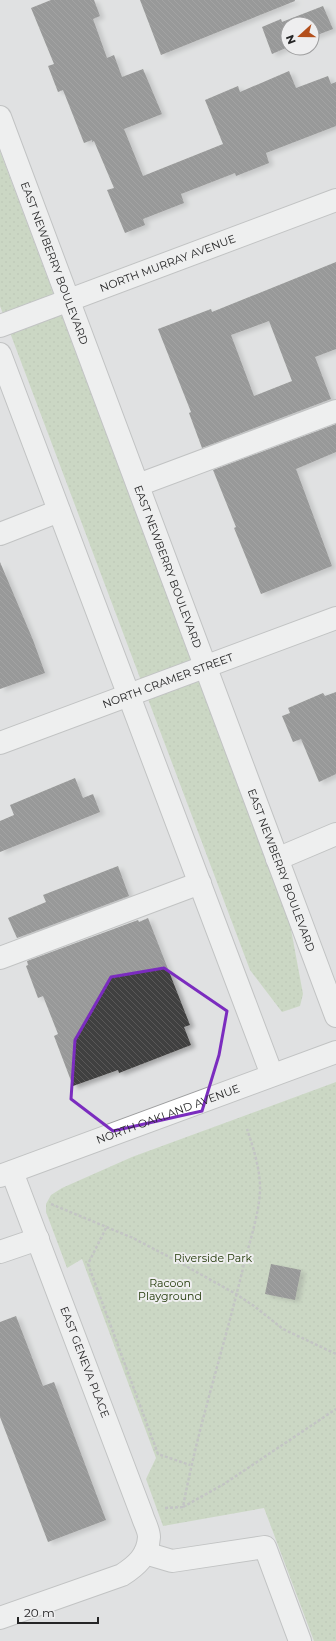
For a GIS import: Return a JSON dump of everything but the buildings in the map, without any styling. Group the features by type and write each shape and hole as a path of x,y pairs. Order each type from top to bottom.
{"street":[{"name":"EAST NEWBERRY BOULEVARD","path":"0,117 336,1016"},
{"name":"NORTH MURRAY AVENUE","path":"0,326 336,200"},
{"path":"0,354 272,1075"},
{"path":"138,485 336,411"},
{"path":"0,534 60,511"},
{"name":"NORTH CRAMER STREET","path":"0,743 336,618"},
{"path":"277,859 336,834"},
{"path":"0,958 200,883"},
{"name":"NORTH OAKLAND AVENUE","path":"6,1174 336,1052"},
{"name":"EAST GENEVA PLACE","path":"6,1174 38,1239 142,1515 149,1536 145,1553"},
{"path":"0,1252 38,1239"},
{"path":"0,1618 122,1575 136,1566 145,1553 172,1561 264,1547 300,1641"}],"path":[{"path":"183,1507 191,1465 236,1294 258,1203 260,1186 257,1158 248,1129"},
{"path":"49,1203 133,1238 236,1294 283,1329 336,1354"},
{"path":"106,1228 88,1264 158,1454 191,1465"},
{"path":"158,1510 170,1507 183,1507 224,1484 336,1409"}],"highlighted area":[{"path":"164,968 227,1011 219,1055 202,1111 113,1131 71,1099 75,1040 111,977"}],"green space":[{"path":"0,151 290,924 303,994 300,1006 282,1012 250,970 0,306"},
{"name":"Riverside Park","path":"336,1082 336,1641 314,1641 264,1508 163,1526 146,1479 156,1458 82,1259 67,1268 46,1212 46,1204 51,1195 62,1188 132,1157"}],"park label":[{"name":"Racoon Playground","path":"170,1289"}]}
